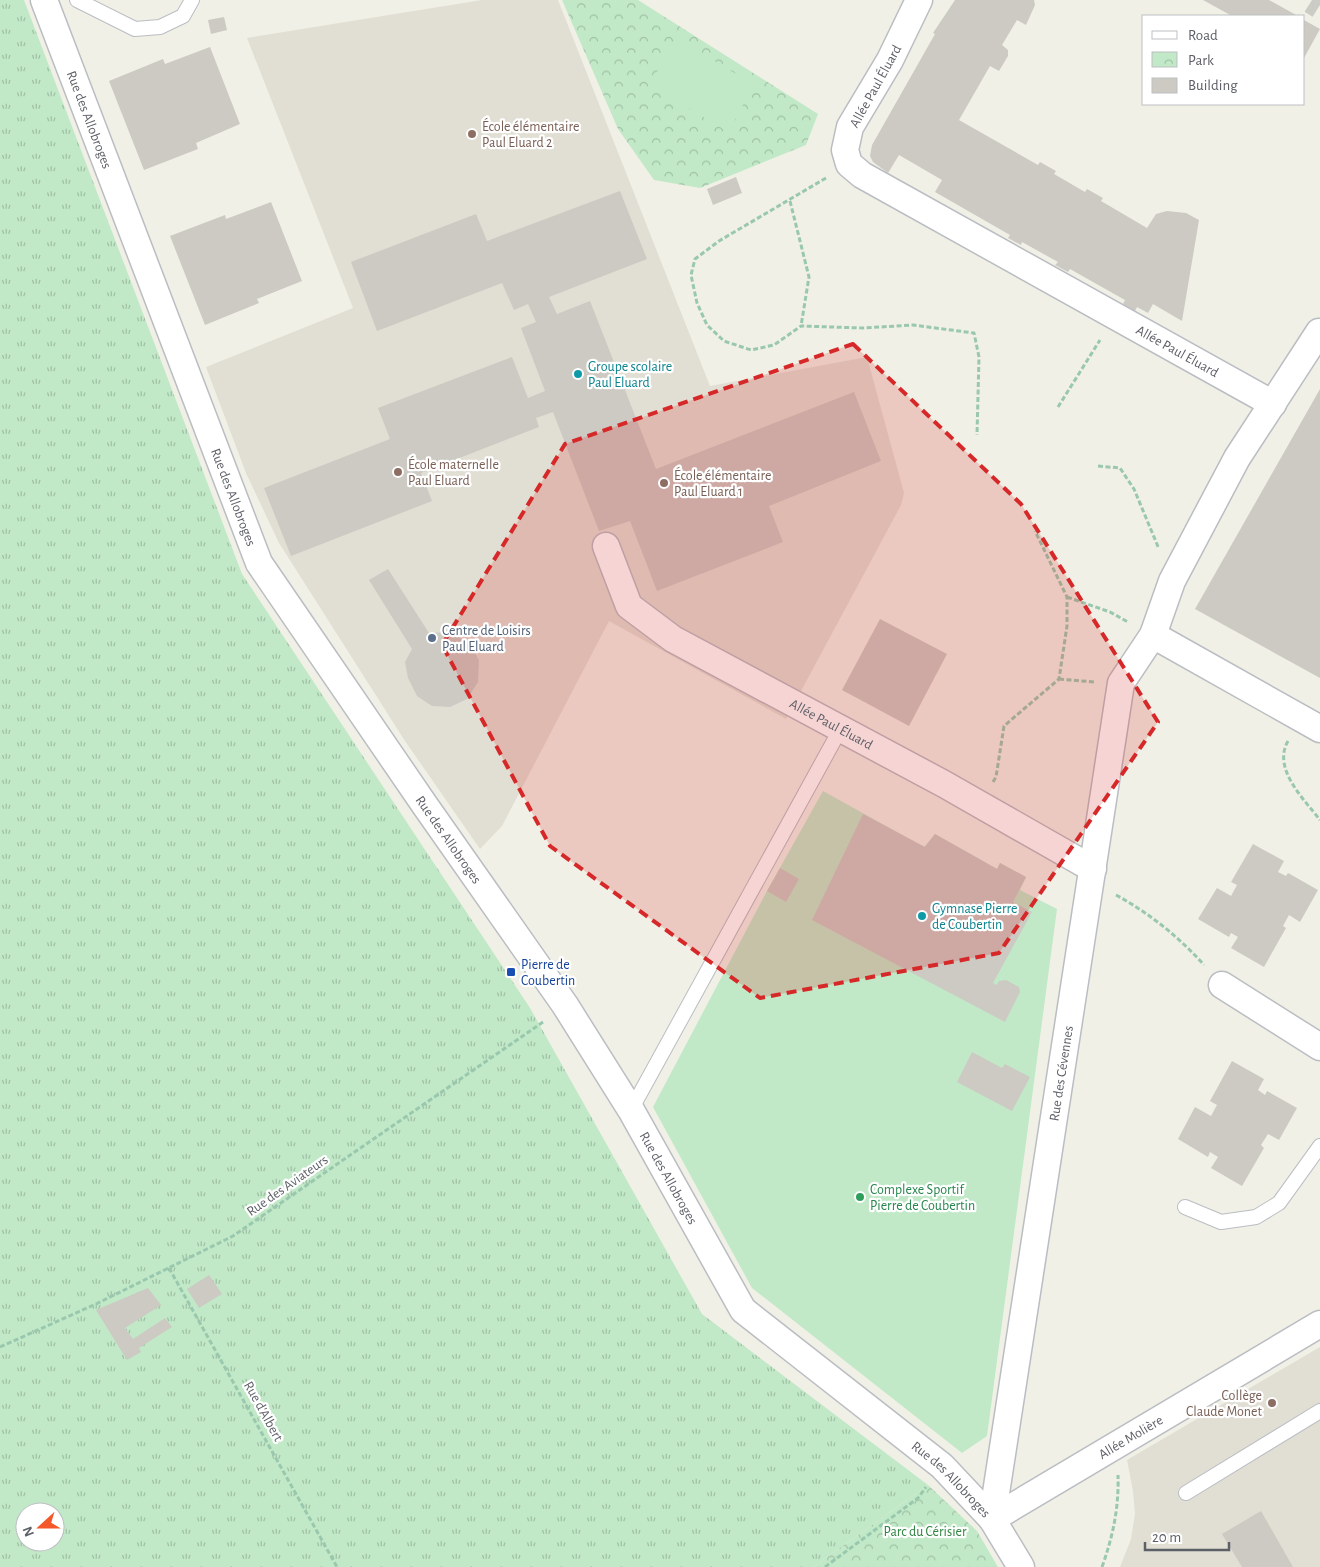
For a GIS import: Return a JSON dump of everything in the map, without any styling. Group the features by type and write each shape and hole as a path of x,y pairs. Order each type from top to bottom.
{"street":[{"name":"Rue des Allobroges","path":"44,0 259,563 424,804 566,1005 631,1110 743,1310 942,1466 992,1519 1021,1567"},
{"name":"Allée Paul Éluard","path":"918,0 890,60 850,126 845,150 849,164 862,176 1272,404"},
{"path":"1311,724 1153,635 1172,581 1237,458 1319,332"},
{"name":"Allée Paul Éluard","path":"606,546 629,606 673,639 841,728 1093,869"},
{"name":"Rue des Cévennes","path":"992,1519 1120,683 1153,635"},
{"path":"1222,985 1320,1047"},
{"name":"Allée Molière","path":"992,1519 1320,1324"}],"lane":[{"path":"76,0 136,29 160,27 183,16 192,0"},
{"path":"631,1110 841,728"},
{"path":"1185,1207 1221,1222 1256,1217 1279,1204 1320,1146"},
{"path":"1186,1493 1320,1411"}],"path":[{"path":"849,164 790,201 719,241 695,259 692,275 697,303 707,325 724,342 751,350 774,345 801,326 863,328 913,325 974,332 979,357 977,435"},
{"path":"790,201 809,278 801,326"},
{"path":"1058,407 1116,316"},
{"path":"1098,466 1120,468 1134,489 1172,581"},
{"path":"979,804 996,778 1004,726 1060,679 1067,626 1067,597 1035,531"},
{"path":"1067,597 1110,612 1153,635"},
{"path":"1060,679 1120,683"},
{"path":"1311,724 1285,746 1284,770 1295,789 1320,820"},
{"path":"1133,904 1184,942 1222,985"},
{"name":"Rue des Aviateurs","path":"0,1347 96,1304 233,1236 566,1005"},
{"name":"Rue d'Albert","path":"169,1268 337,1567"},
{"path":"1102,1567 1113,1536 1119,1497 1118,1470 1107,1451"},
{"path":"825,1567 918,1498 942,1466"}],"highlighted area":[{"path":"853,344 1021,504 1158,722 999,953 760,998 550,846 442,645 565,444"}],"shaded area":[{"path":"482,0 558,0 710,386 867,357 904,493 901,505 786,719 609,621 502,826 480,849 405,741 279,543 246,473 206,367 353,308 247,38"},
{"name":"Collège Claude Monet","path":"1320,1347 1320,1567 1120,1567 1131,1539 1135,1514 1127,1460"}],"green space":[{"path":"0,0 24,0 242,574 530,1008 702,1314 928,1485 813,1567 0,1567"},
{"path":"562,0 638,0 818,114 806,145 700,188 654,180 618,129"},
{"path":"677,38 754,85 728,132 650,84"},
{"name":"Complexe Sportif Pierre de Coubertin","path":"823,791 924,847 935,834 997,869 1000,863 1026,877 1020,890 1057,909 987,1436 962,1453 752,1288 653,1107 767,891"},
{"name":"Parc du Cérisier","path":"928,1485 977,1531 998,1567 813,1567"}],"building":[{"path":"955,0 1034,0 1035,5 1026,25 1017,20 1002,45 1008,50 1008,56 999,71 990,66 959,120 1038,165 1040,162 1056,171 1054,174 1085,192 1087,189 1103,198 1101,201 1147,228 1156,214 1167,211 1186,213 1199,220 1182,321 1153,304 1148,313 1137,307 1135,311 1123,304 1125,300 1070,269 1068,272 1055,265 1058,262 1022,242 1021,245 1008,238 1010,235 935,192 942,180 899,155 888,173 873,162 870,156 872,145 935,34 933,33"},
{"path":"1203,0 1269,0 1296,15 1230,15"},
{"path":"224,17 227,30 211,34 208,20"},
{"path":"1305,21 1320,29 1305,56"},
{"path":"210,47 240,124 196,143 198,149 144,170 109,81 163,59 165,64"},
{"path":"736,177 742,193 713,205 707,189"},
{"name":"Groupe scolaire Paul Eluard","path":"620,191 647,259 549,297 557,314 590,301 656,469 854,392 881,461 769,506 783,542 657,591 630,521 599,531 553,412 536,418 539,427 421,473 432,501 291,556 264,488 390,439 378,408 512,357 528,398 545,391 521,328 536,322 528,304 514,310 502,283 377,331 351,262 476,214 487,241"},
{"path":"271,202 302,281 257,299 259,303 205,325 170,236 225,215 226,219"},
{"path":"1320,389 1320,678 1195,609"},
{"name":"Centre de Loisirs Paul Eluard","path":"388,569 429,633 449,632 469,643 479,660 478,682 467,699 450,707 432,706 417,696 408,678 405,662 412,649 369,580"},
{"path":"880,619 947,654 909,726 842,690"},
{"name":"Gymnase Pierre de Coubertin","path":"863,814 925,847 935,834 997,869 1000,863 1026,877 1013,902 1032,912 993,983 997,985 999,981 1006,980 1019,987 1020,992 1005,1022 812,920"},
{"path":"1253,844 1284,861 1278,872 1286,876 1288,873 1318,890 1300,922 1289,915 1283,926 1286,928 1264,967 1231,948 1238,937 1231,933 1229,937 1198,919 1217,888 1231,896 1237,885 1231,882"},
{"path":"780,868 799,879 786,902 767,891"},
{"path":"972,1052 1002,1068 1005,1064 1030,1077 1012,1111 957,1082"},
{"path":"1232,1061 1264,1079 1258,1090 1265,1095 1267,1091 1297,1108 1279,1140 1268,1134 1261,1145 1264,1148 1242,1186 1211,1168 1218,1157 1210,1152 1208,1157 1178,1139 1195,1107 1211,1116 1217,1105 1210,1101"},
{"path":"209,1275 222,1294 199,1308 187,1289"},
{"path":"148,1288 161,1305 125,1328 133,1339 165,1318 172,1327 139,1348 141,1352 127,1360 96,1310"},
{"path":"1261,1511 1293,1567 1242,1567 1222,1534"}],"tunnel":[{"path":"1312,0 1320,5"}],"place":[{"name":"École élémentaire Paul Eluard 2","path":"472,134"},
{"name":"Groupe scolaire Paul Eluard","path":"578,374"},
{"name":"École maternelle Paul Eluard","path":"398,472"},
{"name":"École élémentaire Paul Eluard 1","path":"664,483"},
{"name":"Centre de Loisirs Paul Eluard","path":"432,638"},
{"name":"Gymnase Pierre de Coubertin","path":"922,916"},
{"name":"Pierre de Coubertin","path":"511,972"},
{"name":"Complexe Sportif Pierre de Coubertin","path":"860,1197"},
{"name":"Collège Claude Monet","path":"1272,1403"}]}
